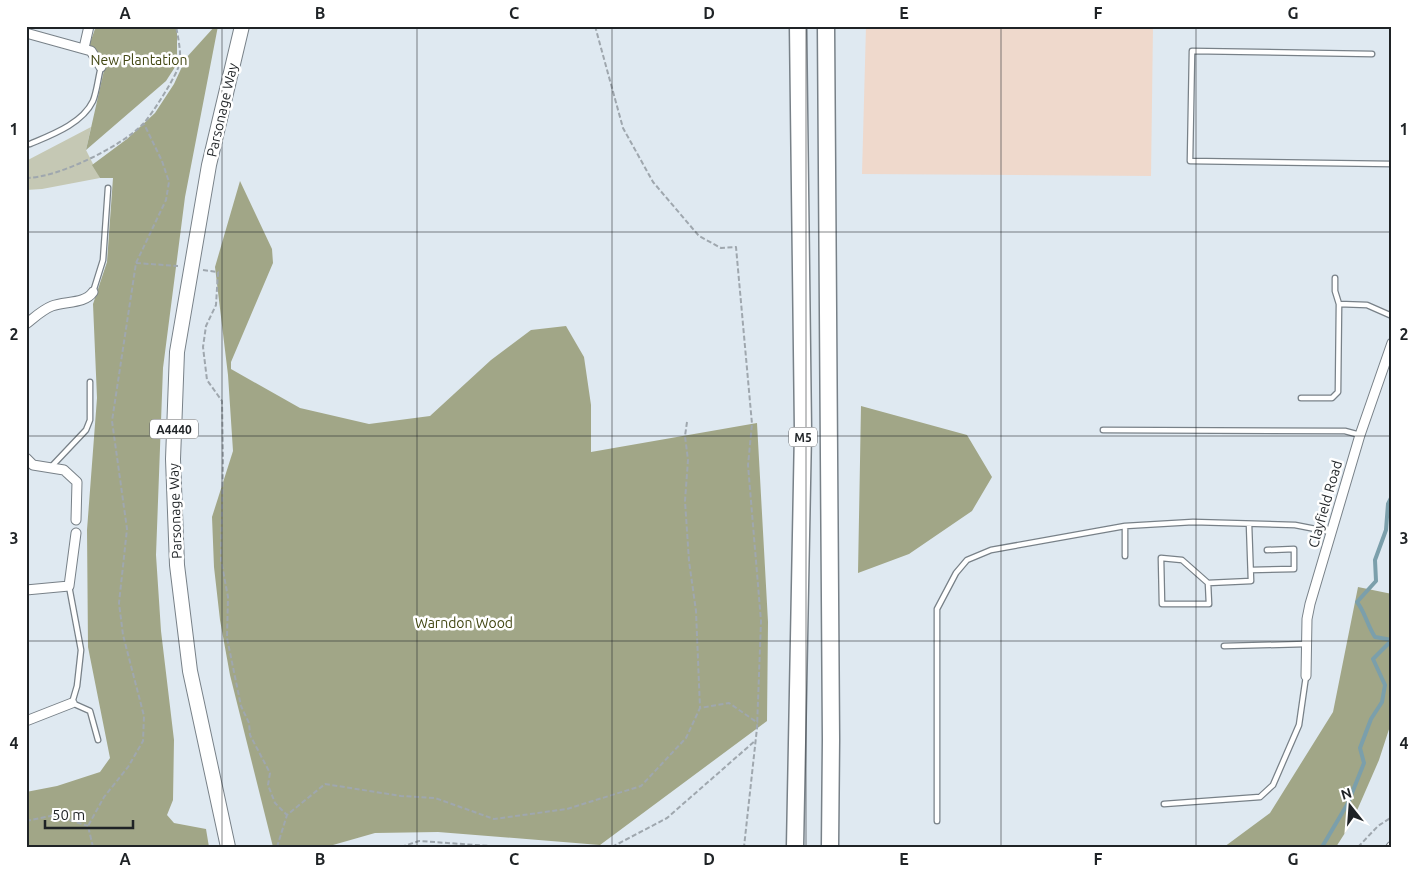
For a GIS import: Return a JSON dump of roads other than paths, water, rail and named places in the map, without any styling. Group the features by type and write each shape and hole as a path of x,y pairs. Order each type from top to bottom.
{"highway":[{"name":"M5","path":"795,847 803,431 798,26"},
{"name":"M5","path":"826,26 831,730 830,847"}],"main road":[{"name":"Parsonage Way","path":"228,847 190,671 177,565 174,459 177,352 209,165 242,26"}],"street":[{"path":"84,48 89,26"},
{"path":"26,33 91,51 101,67"},
{"path":"26,324 41,311 55,305 86,299 93,292"},
{"name":"Clayfield Road","path":"1306,676 1307,619 1310,604 1360,435 1392,344"},
{"path":"26,458 33,465 64,470 77,482 76,520"},
{"path":"26,590 69,586 76,533"},
{"path":"26,721 72,703"}],"lane":[{"path":"1372,54 1192,52 1190,161 1392,164"},
{"path":"30,144 58,132 81,116 93,102 101,67"},
{"path":"93,292 103,260 108,188"},
{"path":"1301,398 1332,398 1338,392 1339,304 1335,292 1335,278"},
{"path":"1339,304 1367,305 1392,316"},
{"path":"50,468 86,430 90,420 90,382"},
{"path":"1103,430 1344,432 1360,435"},
{"path":"937,821 937,609 956,573 967,560 990,550 1124,526 1193,522 1295,525 1331,532"},
{"path":"1208,583 1209,604 1162,604 1161,558 1182,560 1208,583 1251,581 1249,524"},
{"path":"1124,526 1125,556"},
{"path":"1251,570 1294,569 1294,549 1267,550"},
{"path":"69,586 81,650 77,686 72,703 90,711 98,740"},
{"path":"1224,646 1306,644"},
{"path":"1164,804 1260,797 1273,785 1300,725 1306,676"}],"waterway":[{"path":"1392,496 1388,504 1386,530 1375,560 1376,581 1357,602 1375,637 1392,640"},
{"path":"1322,847 1348,803 1364,763 1360,748 1371,719 1382,702 1385,685 1373,659 1392,640"}],"park label":[{"name":"New Plantation","path":"139,60"},
{"name":"Warndon Wood","path":"464,623"}]}
